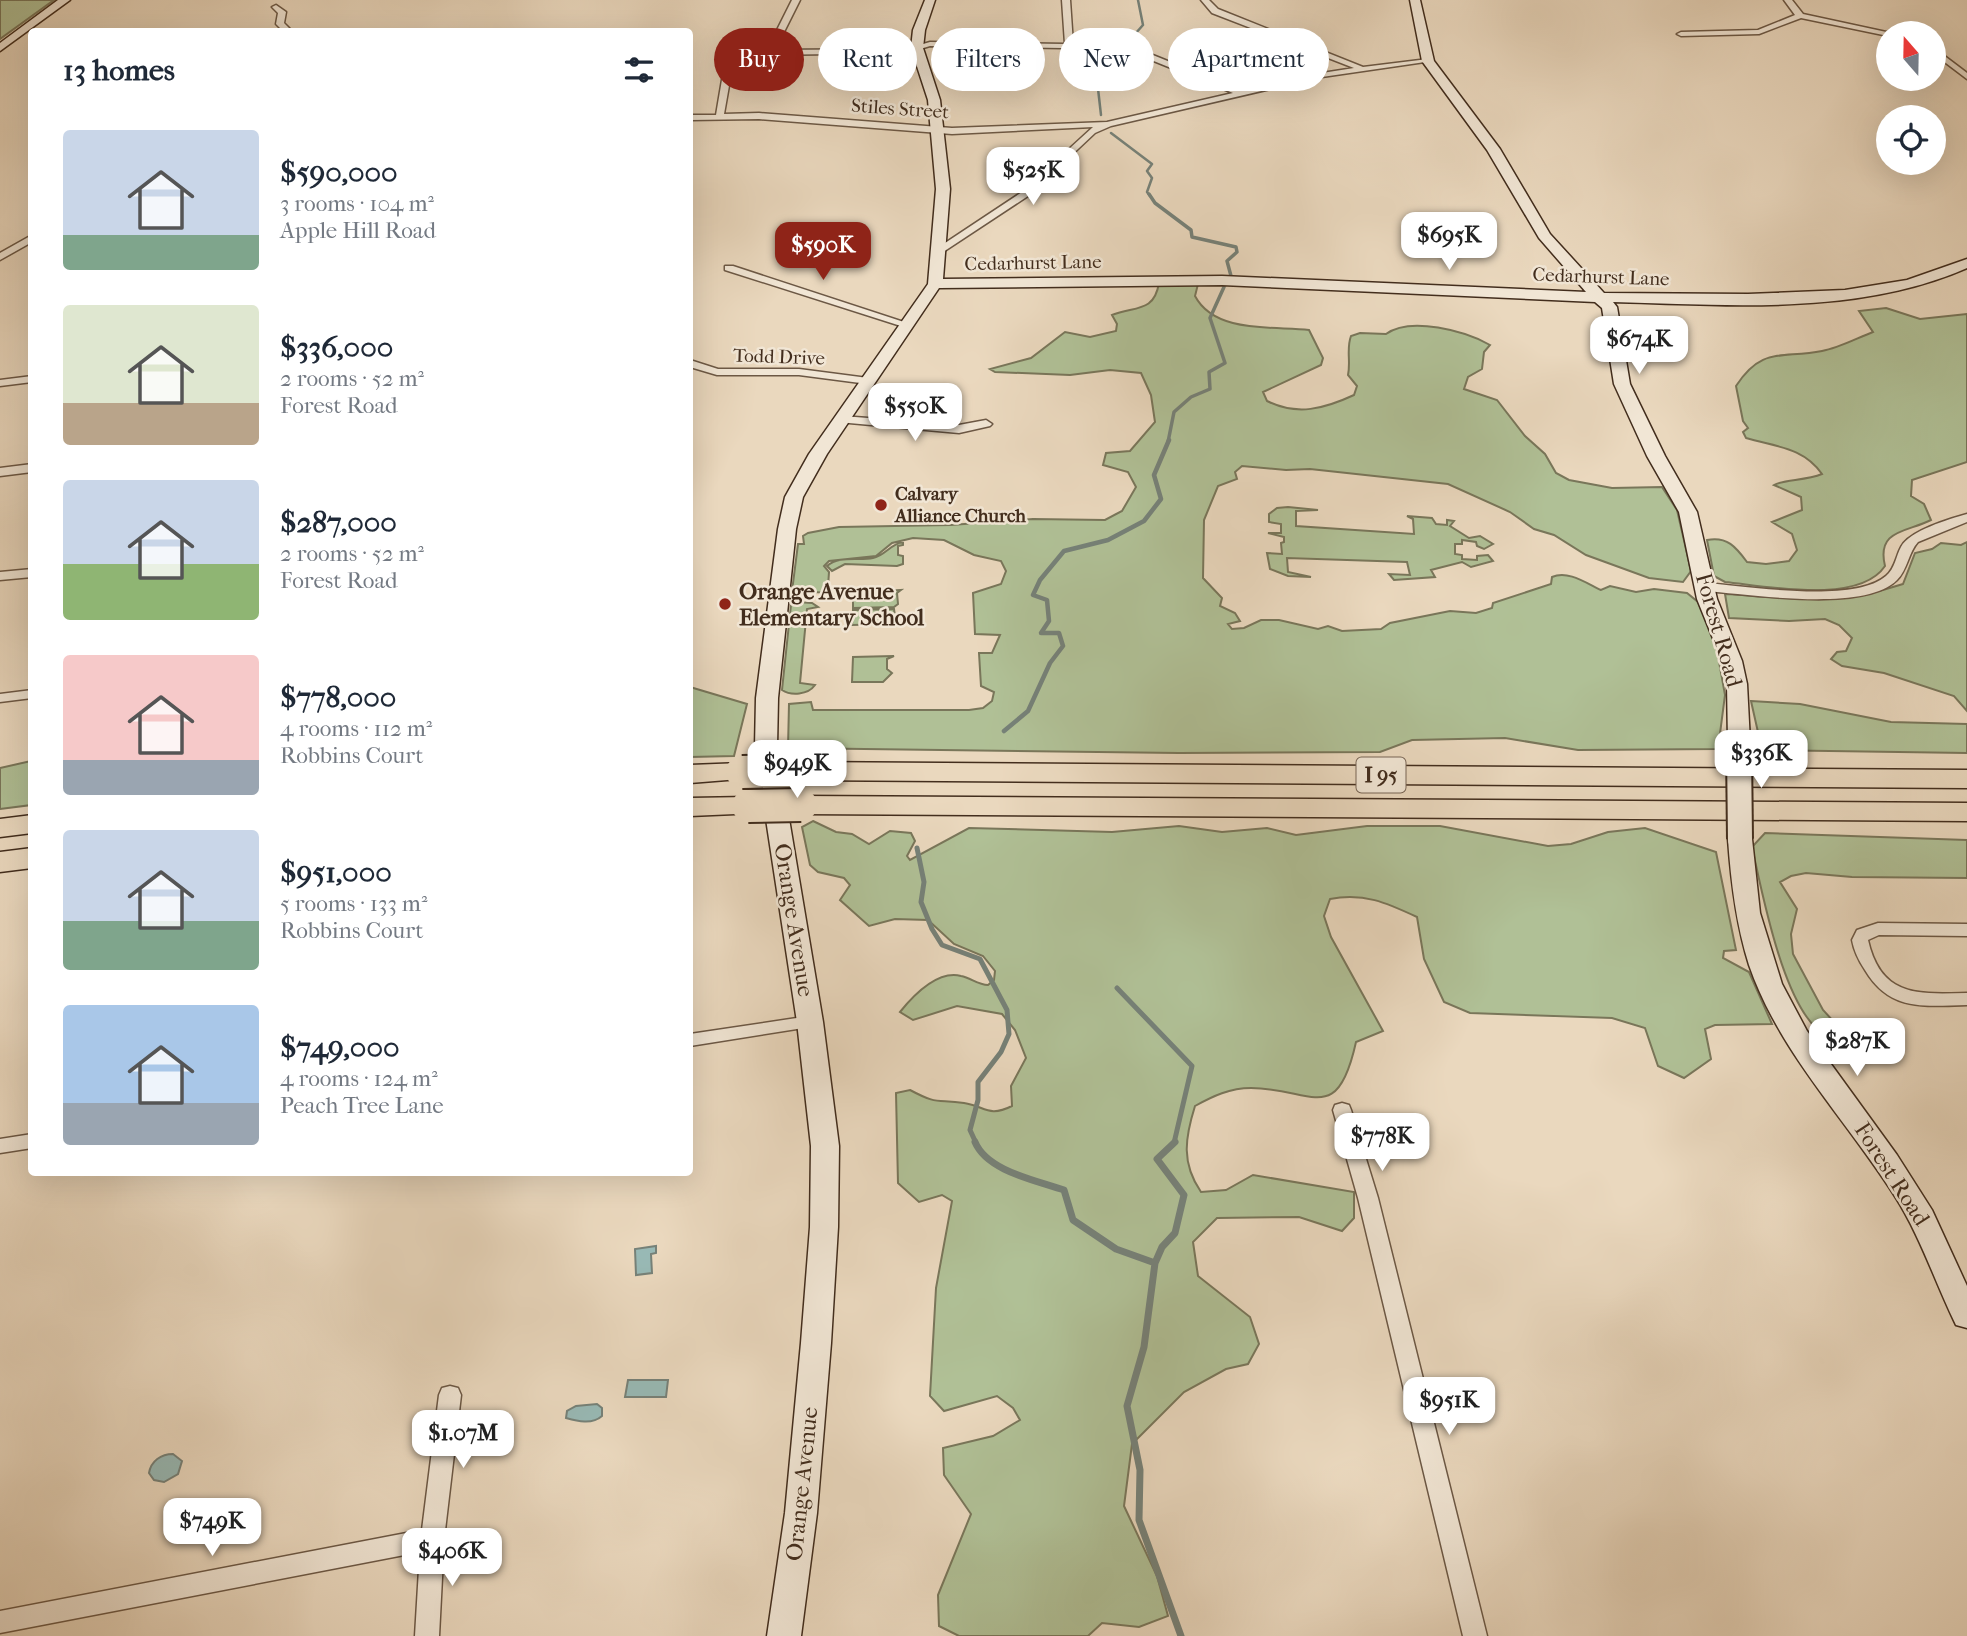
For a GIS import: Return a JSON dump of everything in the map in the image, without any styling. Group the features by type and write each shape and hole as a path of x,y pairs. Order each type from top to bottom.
{"highway":[{"name":"I 95","path":"693,774 795,771 1967,777"},
{"name":"I 95","path":"693,807 801,805 1967,812"},
{"path":"1786,811 1967,825"},
{"path":"0,828 28,824"},
{"path":"0,862 28,858"}],"main road":[{"path":"0,48 65,0"},
{"path":"918,48 919,30 930,0"},
{"path":"1415,0 1428,61"},
{"name":"Orange Avenue","path":"784,1636 801,1513 824,1227 825,1146 810,1022 766,747 767,698 791,508 799,486 934,284 943,190 932,86 918,48"},
{"name":"Forest Road","path":"1428,61 1493,149 1545,236 1564,261 1609,307 1622,384 1656,456 1685,502 1705,587 1735,673 1744,896 1751,930 1769,984 1811,1054 1905,1189 1929,1229 1965,1308"}],"street":[{"path":"782,28 796,0"},
{"path":"1066,0 1068,28"},
{"path":"1205,0 1215,11 1362,68"},
{"path":"1788,0 1800,16"},
{"path":"276,7 282,12 280,24 284,28"},
{"path":"1681,34 1759,32 1782,26 1800,16 1876,32"},
{"path":"804,53 907,51 930,44 1059,45"},
{"path":"1154,57 1242,94"},
{"path":"1946,60 1967,77"},
{"path":"937,253 1017,200 1092,131 1108,124 1362,68 1428,61"},
{"path":"720,115 724,91"},
{"name":"Stiles Street","path":"693,118 720,115 938,130 1108,124"},
{"path":"0,257 28,240"},
{"path":"19,246 28,247"},
{"name":"Cedarhurst Lane","path":"934,284 1161,279 1601,298 1807,297 1926,279 1967,263"},
{"path":"729,268 908,325"},
{"name":"Todd Drive","path":"693,364 707,370 732,373 799,372 868,381"},
{"path":"0,383 28,380"},
{"path":"842,420 959,429 986,424"},
{"path":"0,472 28,468"},
{"path":"1705,587 1820,596 1872,589 1895,576 1907,545 1913,538 1967,518"},
{"path":"0,576 28,573"},
{"path":"0,698 28,694"},
{"path":"1967,930 1878,929 1863,934 1860,940 1879,982 1893,994 1908,998 1967,999"},
{"path":"693,1040 810,1022"},
{"path":"1342,1110 1368,1198 1475,1636"},
{"path":"0,1146 28,1142"},
{"path":"427,1636 432,1539 450,1395"},
{"path":"0,1622 432,1539"}],"green space":[{"path":"0,0 54,0 0,39"},
{"path":"1159,283 1198,284 1195,296 1204,308 1216,317 1231,322 1263,328 1309,330 1323,358 1321,365 1263,392 1267,401 1278,406 1310,409 1354,395 1357,386 1348,375 1349,346 1351,336 1360,333 1386,334 1409,326 1423,326 1453,331 1490,345 1484,352 1482,369 1468,377 1464,389 1497,400 1525,436 1545,454 1556,473 1569,480 1612,488 1662,487 1677,510 1691,571 1683,582 1649,578 1586,555 1554,535 1534,529 1510,512 1448,484 1310,469 1242,466 1235,472 1237,479 1218,486 1204,520 1203,578 1222,598 1220,606 1235,613 1240,621 1228,624 1232,629 1244,628 1261,620 1279,620 1318,629 1328,626 1342,631 1381,629 1390,623 1450,611 1476,613 1492,608 1493,603 1551,584 1552,577 1558,575 1577,578 1601,590 1610,586 1636,592 1654,589 1687,593 1698,602 1715,639 1725,695 1718,749 1578,750 1505,738 1412,740 1380,752 1179,753 788,748 789,704 811,702 813,710 969,710 983,708 992,701 994,692 981,686 979,653 992,653 1000,635 975,634 973,593 1001,584 1006,571 1001,561 974,555 944,540 913,538 892,543 876,556 829,561 824,566 829,572 828,587 831,593 792,591 798,544 804,544 803,536 808,533 839,527 951,525 1033,519 1105,520 1122,511 1136,487 1128,472 1103,465 1106,453 1130,451 1155,422 1151,395 1141,373 1110,370 1070,375 995,372 990,369 1031,358 1065,332 1090,337 1116,331 1117,324 1112,315 1148,304 1153,299"},
{"path":"1886,308 1920,319 1967,314 1967,462 1912,480 1911,496 1924,504 1931,520 1890,538 1883,554 1885,566 1872,578 1855,586 1787,589 1725,582 1714,576 1707,540 1726,541 1747,562 1766,564 1789,561 1797,550 1792,534 1772,522 1802,510 1801,497 1774,485 1822,474 1815,465 1798,453 1746,438 1743,432 1748,428 1743,421 1736,386 1745,373 1764,359 1828,350 1873,332 1859,311"},
{"path":"1277,508 1318,510 1296,511 1296,526 1414,534 1413,519 1407,516 1432,518 1436,524 1447,525 1447,520 1454,521 1450,526 1469,538 1480,536 1493,544 1484,549 1477,546 1476,542 1462,540 1462,544 1455,544 1455,554 1462,555 1462,559 1477,560 1477,556 1488,555 1493,561 1471,567 1462,562 1431,570 1435,577 1394,580 1389,574 1410,575 1407,562 1287,558 1288,572 1311,577 1288,576 1270,569 1267,553 1282,554 1281,543 1284,542 1284,537 1268,533 1281,533 1281,524 1269,522 1269,514"},
{"path":"903,542 903,545 898,546 898,555 903,556 903,564 897,566 845,564 832,571 827,566 843,559 877,557"},
{"path":"1967,542 1967,711 1954,696 1884,673 1842,666 1831,659 1837,652 1846,651 1852,638 1839,625 1825,619 1789,621 1729,618 1725,594 1815,599 1879,591 1903,584 1915,553 1932,549 1941,543 1961,545"},
{"path":"901,590 897,593 898,604 894,607 853,608 853,593"},
{"path":"797,602 812,603 818,607 807,609 800,683 815,685 804,693 795,694 782,690 791,605"},
{"path":"894,609 896,624 852,625 853,610"},
{"path":"894,656 887,659 887,669 892,673 883,682 852,682 853,657"},
{"path":"693,688 747,704 734,756 693,757"},
{"path":"1751,701 1800,704 1891,722 1967,724 1967,753 1762,750"},
{"path":"28,762 28,805 0,809 0,768"},
{"path":"813,821 836,832 852,834 869,844 890,831 911,833 915,841 907,856 910,860 969,828 1112,832 1179,826 1222,832 1267,828 1296,835 1367,826 1440,826 1548,846 1571,844 1608,832 1645,828 1716,852 1736,950 1724,951 1723,958 1749,972 1772,1024 1715,1025 1705,1029 1711,1059 1684,1078 1658,1066 1645,1028 1612,1018 1470,1013 1444,1002 1424,959 1417,917 1385,903 1364,898 1330,899 1324,916 1331,937 1383,1031 1356,1042 1349,1069 1331,1094 1319,1097 1243,1088 1222,1093 1195,1106 1187,1150 1190,1171 1201,1192 1226,1190 1253,1175 1354,1192 1354,1218 1342,1231 1299,1217 1217,1218 1193,1242 1198,1276 1250,1317 1259,1344 1248,1364 1226,1369 1184,1392 1132,1444 1124,1506 1157,1576 1168,1616 1139,1627 1102,1623 1088,1636 959,1636 939,1626 938,1595 971,1514 944,1475 943,1448 993,1436 1020,1420 1013,1408 997,1396 944,1411 930,1396 936,1288 952,1201 942,1195 919,1202 898,1183 896,1093 910,1090 932,1100 971,1104 997,1111 1012,1106 1011,1086 1026,1058 1015,1030 1002,1014 957,1006 913,1020 900,1012 926,986 943,977 965,977 988,985 994,980 995,971 983,956 954,944 928,920 895,919 869,926 840,900 850,885 844,878 818,872 810,865 802,827"},
{"path":"1765,833 1967,840 1967,878 1852,877 1806,873 1780,882 1797,909 1791,934 1793,954 1823,1010 1835,1023 1862,1029 1872,1043 1829,1037 1813,1025 1800,1006 1778,952 1752,847"}],"water":[{"path":"656,1246 656,1253 651,1254 652,1273 636,1275 635,1249"},
{"path":"628,1380 668,1380 666,1397 625,1397"},
{"path":"597,1404 602,1408 602,1416 594,1421 566,1418 567,1411 576,1406"},
{"path":"173,1454 182,1461 178,1474 164,1482 154,1480 149,1473 154,1462"}],"waterway":[{"path":"1138,0 1143,25 1140,28"},
{"path":"1098,91 1101,115"},
{"path":"1111,133 1152,164 1147,171 1152,178 1147,192 1150,196"},
{"path":"1149,194 1155,203 1191,230 1192,237 1236,247 1237,252 1227,261 1231,276"},
{"path":"1168,442 1174,412 1191,397 1210,389 1209,372 1225,363 1210,318 1224,287"},
{"path":"1004,731 1028,711 1050,663 1063,646 1059,633 1041,633 1049,621 1047,600 1033,595 1040,580 1064,551 1108,540 1144,521 1161,499 1154,475 1169,440"},
{"path":"917,848 924,882 921,902 932,929 942,945 980,959 1007,1010 1009,1034 1001,1052 978,1082 978,1100 970,1130 976,1143"},
{"path":"1117,988 1192,1066 1174,1143"},
{"path":"975,1142 981,1152 1001,1167 1064,1190 1073,1220 1116,1249 1155,1263"},
{"path":"1155,1263 1162,1247 1175,1233 1184,1195 1157,1159 1174,1143"},
{"path":"1155,1263 1144,1347 1127,1406 1140,1470 1139,1520 1181,1636"}],"place":[{"name":"Calvary Alliance Church","path":"881,505"},
{"name":"Orange Avenue Elementary School","path":"725,604"}]}
